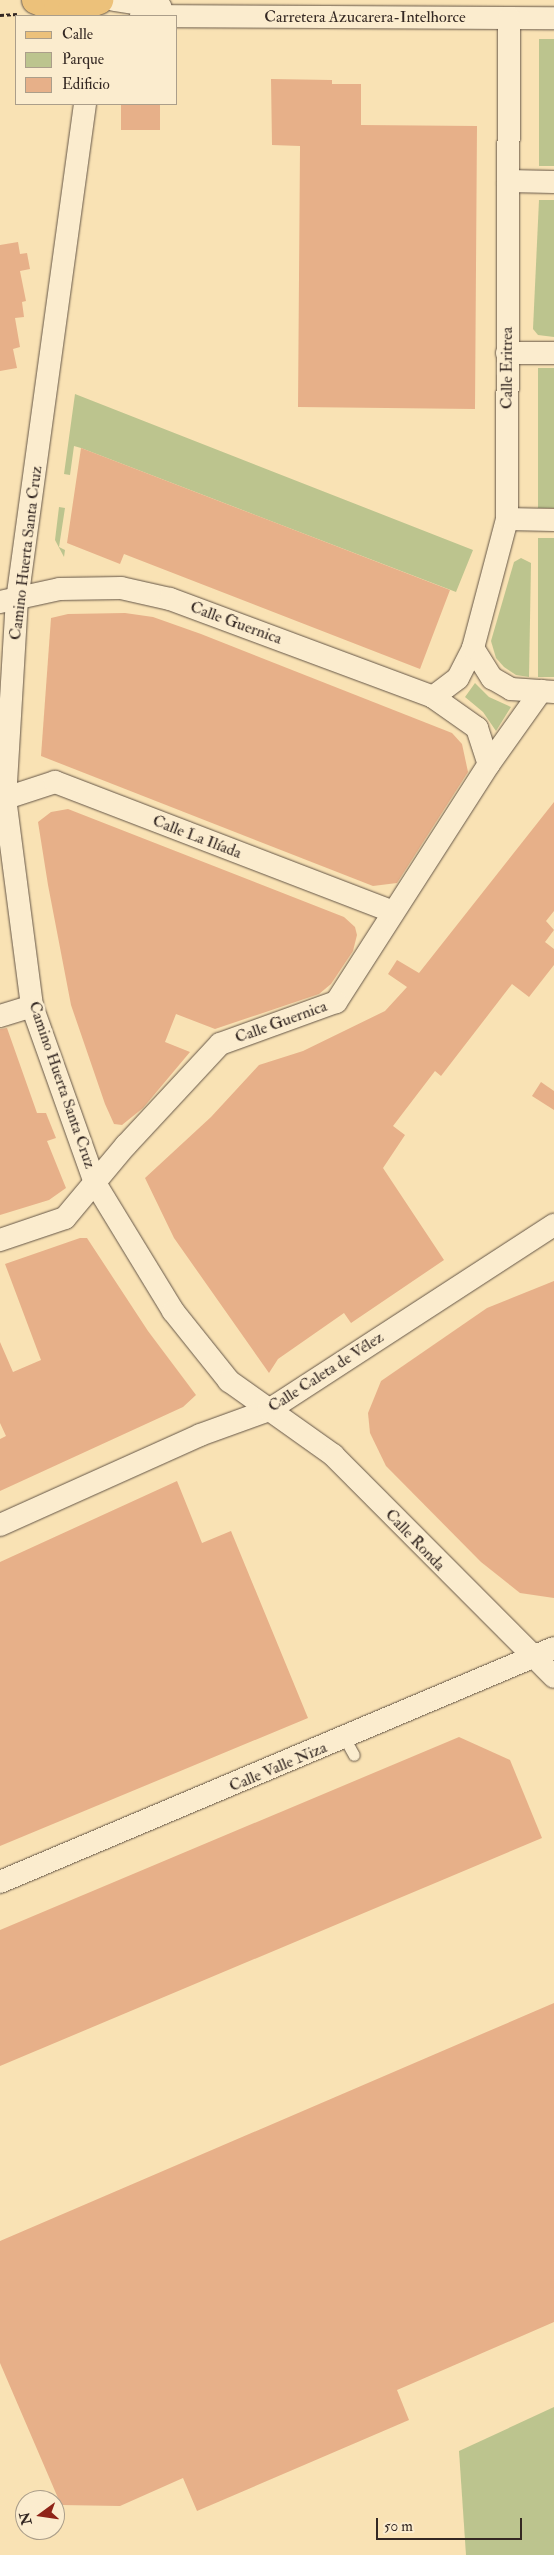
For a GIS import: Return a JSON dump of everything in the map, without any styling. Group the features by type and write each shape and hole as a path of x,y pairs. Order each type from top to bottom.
{"main road":[{"path":"36,0 58,10 72,10 99,0"}],"street":[{"path":"97,15 99,0"},
{"name":"Carretera Azucarera-Intelhorce","path":"114,0 161,7 174,15"},
{"name":"Carretera Azucarera-Intelhorce","path":"178,16 554,18"},
{"name":"Calle Eritrea","path":"433,697 458,678 473,648 507,519 509,18"},
{"name":"Camino Huerta Santa Cruz","path":"85,105 9,600 2,799 32,1006 96,1183 173,1311 229,1381 270,1410"},
{"path":"508,181 554,182"},
{"path":"507,353 554,353"},
{"path":"507,519 554,520"},
{"name":"Calle Guernica","path":"9,600 60,589 121,588 170,599 433,697 477,728 489,764"},
{"path":"473,648 492,678 511,688 548,692"},
{"name":"Calle Guernica","path":"0,1240 65,1218 220,1044 336,1002 489,764 548,692"},
{"name":"Calle La Ilíada","path":"2,799 55,782 393,912"},
{"path":"0,1016 32,1006"},
{"name":"Calle Caleta de Vélez","path":"0,1525 200,1435 270,1410 554,1224"},
{"name":"Calle Ronda","path":"270,1410 333,1456 554,1678"},
{"name":"Calle Valle Niza","path":"0,1882 350,1747 532,1657 554,1648"}],"path":[{"path":"0,15 15,16"}],"green space":[{"path":"539,39 554,39 554,166 539,166"},
{"path":"539,200 554,200 554,337 538,335 533,329"},
{"path":"538,368 554,368 554,508 538,508"},
{"path":"75,394 473,550 456,592 81,448 74,446 70,475 64,474"},
{"path":"59,507 65,508 59,547 65,550 64,557 55,540"},
{"path":"538,538 554,538 554,677 538,677"},
{"path":"521,558 531,563 529,677 516,675 504,667 496,658 491,641 514,562"},
{"path":"475,683 489,697 511,707 496,731 483,712 465,697"},
{"path":"554,2407 554,2555 466,2555 459,2451"}],"building":[{"path":"271,79 332,80 332,84 361,84 361,125 477,126 475,409 298,407 300,146 272,145"},
{"path":"121,105 160,105 160,130 121,130"},
{"path":"18,242 20,254 27,253 30,269 20,271 26,301 22,302 24,317 15,318 20,347 13,349 17,368 0,371 0,245"},
{"path":"81,448 450,590 420,669 124,554 120,564 67,543"},
{"path":"125,613 153,617 201,634 452,733 462,744 468,772 397,883 373,886 41,756 51,618 68,614"},
{"path":"554,802 554,911 546,921 554,930 545,942 554,949 554,965 529,997 512,984 441,1076 435,1071 393,1126 405,1135 383,1168 444,1260 351,1323 344,1313 278,1359 269,1373 174,1238 145,1178 211,1117 259,1065 303,1051 385,1011 407,987 388,974 397,960 419,973"},
{"path":"68,809 344,917 355,927 357,935 353,951 331,984 319,994 215,1029 176,1014 165,1042 190,1052 143,1108 122,1125 114,1124 105,1104 71,1005 48,885 38,822 51,812"},
{"path":"7,1028 37,1113 46,1113 56,1138 47,1141 66,1188 49,1200 0,1215 0,1029"},
{"path":"541,1082 554,1091 554,1110 532,1096"},
{"path":"80,1238 87,1238 148,1331 196,1395 183,1407 0,1491 0,1439 6,1436 0,1423 0,1342 13,1372 41,1360 5,1264"},
{"path":"554,1281 554,1598 520,1593 481,1562 386,1466 370,1433 368,1413 381,1381 487,1308"},
{"path":"177,1481 202,1543 231,1531 308,1718 0,1846 0,1562"},
{"path":"459,1737 510,1760 542,1838 0,2066 0,1930"},
{"path":"554,2003 554,2322 397,2390 409,2420 197,2511 183,2478 120,2506 65,2505 65,2490 55,2490 0,2363 0,2241"}]}
